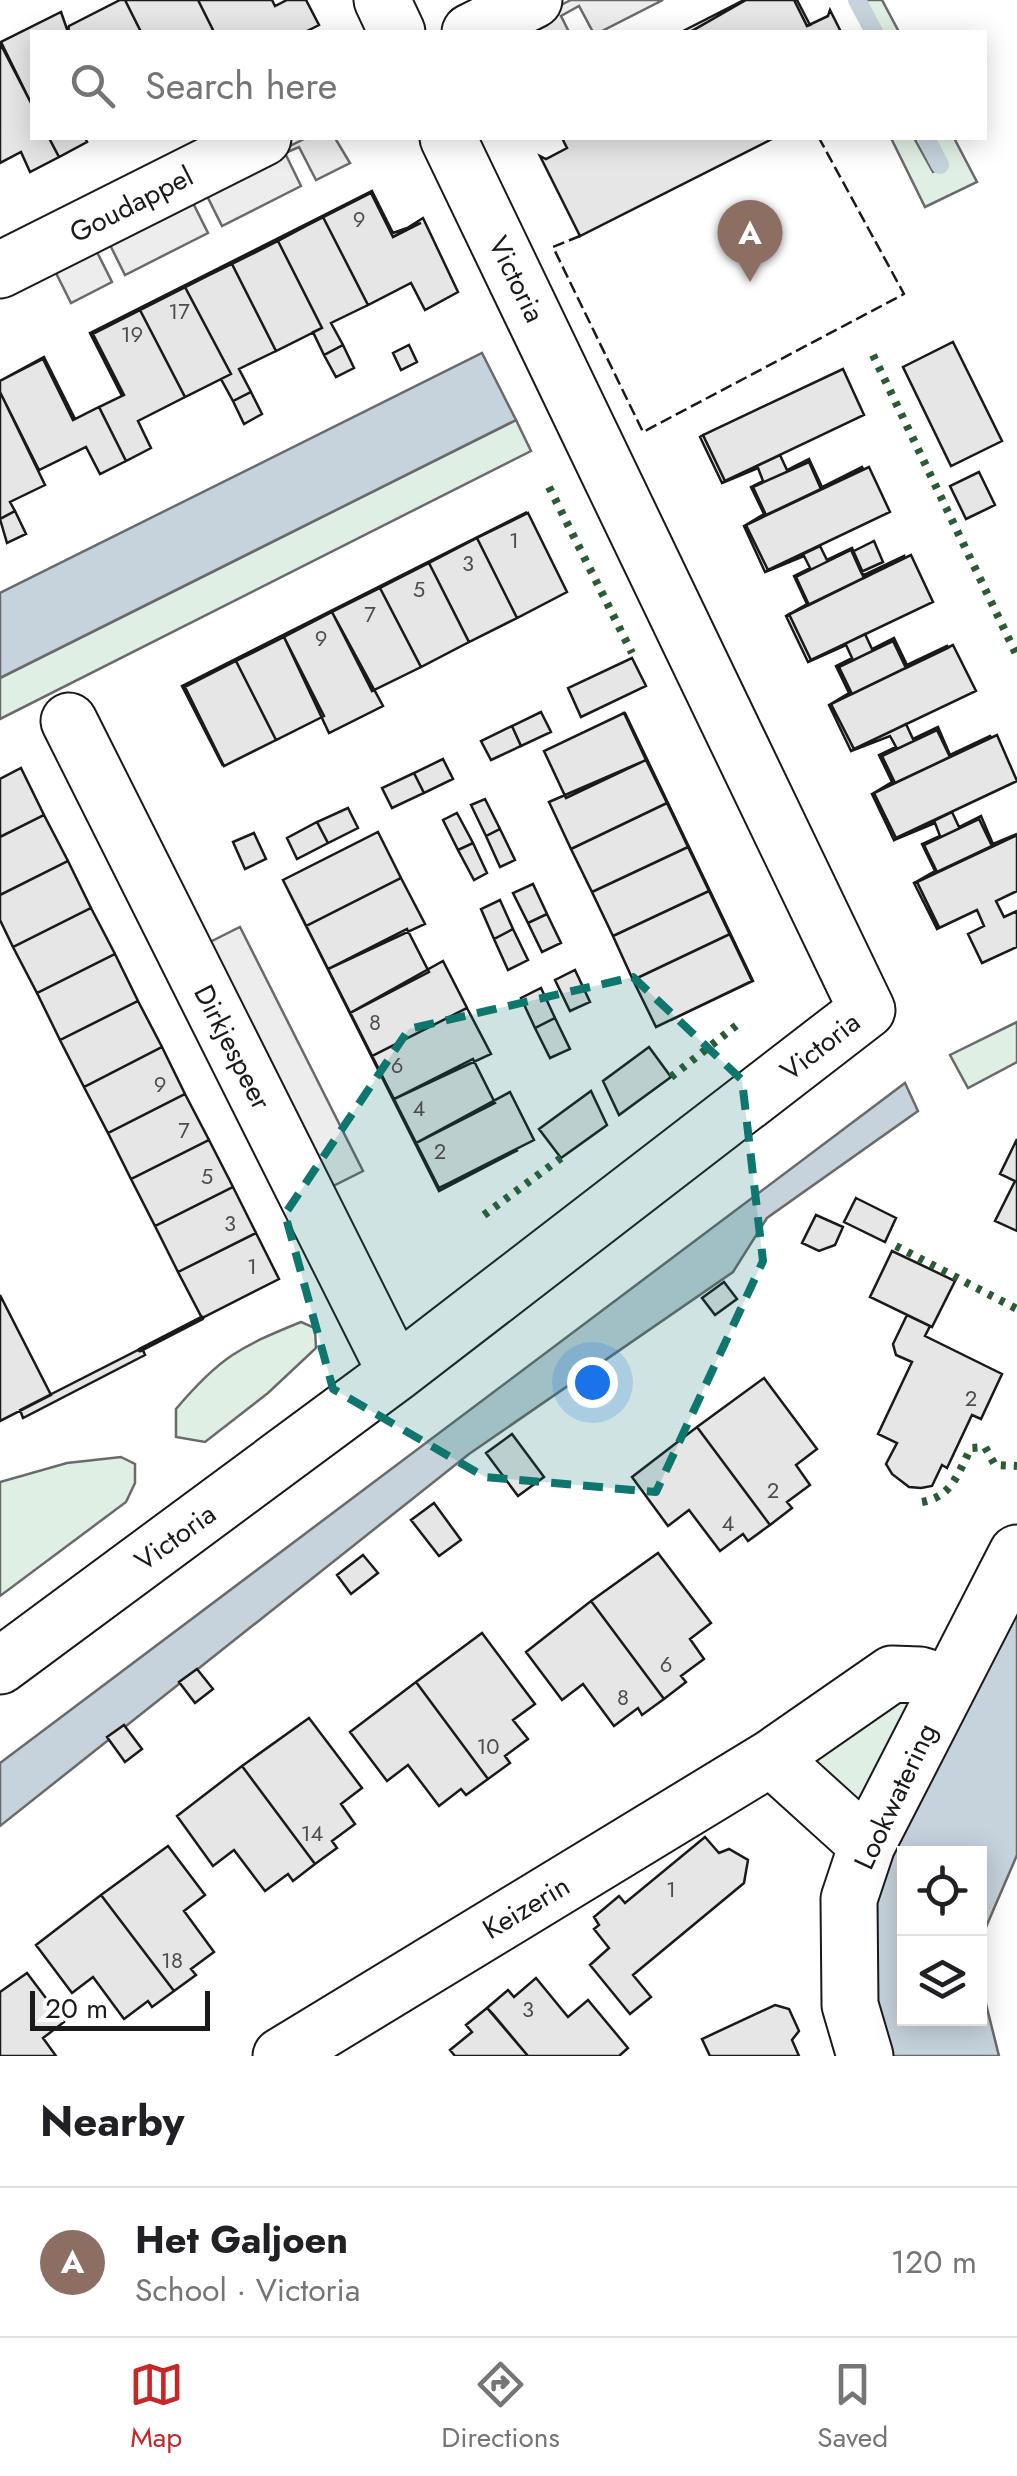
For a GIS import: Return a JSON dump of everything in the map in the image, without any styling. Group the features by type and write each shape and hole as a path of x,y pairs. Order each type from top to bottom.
{"street":[{"path":"382,0 396,30"},
{"path":"474,30 534,0"},
{"name":"Goudappel","path":"0,270 258,140"},
{"name":"Victoria","path":"0,1666 396,1374 867,1010 449,140"},
{"name":"Dirkjespeer","path":"68,721 396,1374"},
{"name":"Lookwatering","path":"865,2056 850,2005 849,1899 867,1844 1017,1553"},
{"name":"Keizerin","path":"281,2056 771,1758 892,1674 920,1675 949,1684"},
{"path":"771,1758 867,1844"}],"highlighted area":[{"path":"633,977 742,1080 763,1261 656,1492 485,1477 333,1389 285,1214 409,1029"}],"green space":[{"path":"863,0 882,0 898,30 878,30"},
{"path":"892,140 915,140 933,172 947,166 933,140 955,140 977,182 925,207"},
{"path":"516,420 531,451 0,719 0,678"},
{"path":"1017,1022 1017,1062 968,1088 950,1055"},
{"path":"301,1322 315,1328 316,1348 268,1393 205,1442 176,1437 176,1409 205,1377 246,1347"},
{"path":"121,1457 135,1464 135,1483 126,1502 0,1596 0,1482 67,1463"},
{"path":"886,1696 919,1697 856,1808 801,1757"}],"shaded area":[{"path":"571,0 663,0 604,30 592,30 579,6 561,16 568,30 515,28"},
{"path":"302,140 336,140 350,163 316,180 299,147 285,153 301,186 222,226 207,196 193,203 208,233 125,275 110,245 97,252 112,282 71,303 52,265"},
{"path":"482,353 516,420 0,678 0,593"},
{"path":"240,927 363,1171 331,1187 208,943"},
{"path":"905,1083 918,1111 767,1218 733,1272 469,1454 0,1826 0,1763"},
{"path":"1017,1588 1017,1855 987,1925 987,1846 897,1846 897,2026 987,2026 987,2008 999,2056 882,2056 873,2023 874,1891"}],"building":[{"path":"125,0 140,30 68,30 69,26"},
{"path":"125,0 198,0 213,30 140,30"},
{"path":"198,0 272,0 275,6 287,0 306,0 319,25 309,30 213,30"},
{"path":"744,0 694,30 685,30"},
{"path":"746,0 794,0 807,26 828,16 830,10 840,30 694,30"},
{"path":"797,0 810,25 807,26"},
{"path":"61,12 67,30 30,30 30,101 1,42"},
{"path":"0,43 30,101 30,140 50,140 59,157 30,172 21,152 0,163"},
{"path":"50,140 86,140 87,142 59,157"},
{"path":"563,140 770,140 580,236 540,156 546,159 567,148"},
{"path":"372,191 393,233 421,223 393,237 371,193 93,334 122,396 90,333"},
{"path":"371,193 393,237 423,218 458,292 425,310 411,283 368,305 323,217"},
{"path":"323,217 368,305 331,323 343,345 324,355 313,332 322,328 278,241"},
{"path":"278,241 322,328 276,351 232,264"},
{"path":"232,264 276,351 239,369 251,392 233,401 221,379 231,374 185,287"},
{"path":"185,287 231,374 185,397 140,310"},
{"path":"140,310 185,397 138,421 151,448 126,461 99,407 124,395 93,334"},
{"path":"953,342 1002,441 951,466 903,367"},
{"path":"343,345 354,368 336,377 324,355"},
{"path":"409,345 417,362 401,370 393,353"},
{"path":"44,357 73,420 43,359 0,381"},
{"path":"43,359 73,420 99,407 126,461 100,474 86,447 39,470 0,392 0,381"},
{"path":"843,369 864,415 725,481 703,435"},
{"path":"0,392 45,485 10,502 15,511 0,519"},
{"path":"251,392 262,414 244,424 233,401"},
{"path":"703,435 725,481 722,483 700,437"},
{"path":"780,455 787,470 809,459 822,487 863,469 821,489 809,462 753,487 766,515 744,526 764,514 751,487 763,481 758,468 722,483"},
{"path":"809,462 821,489 766,515 753,487"},
{"path":"869,467 890,512 768,570 746,525"},
{"path":"979,472 995,505 966,519 950,486"},
{"path":"15,511 26,534 7,543 0,519"},
{"path":"527,512 185,687 223,766 182,686"},
{"path":"528,513 567,592 517,618 477,538"},
{"path":"744,526 768,570 765,572"},
{"path":"477,538 517,618 469,642 429,563"},
{"path":"874,541 883,562 861,572 852,552"},
{"path":"820,546 827,560 852,548 864,575 904,558 864,578 851,550 796,577 809,605 786,616 807,604 794,576 810,568 804,556 765,572"},
{"path":"851,550 864,578 809,605 796,577"},
{"path":"911,555 933,602 811,660 789,614"},
{"path":"429,563 469,642 421,667 380,588"},
{"path":"380,588 421,667 372,691 332,612"},
{"path":"332,612 383,706 329,733 284,637"},
{"path":"789,614 811,660 808,662 786,616"},
{"path":"865,634 872,649 894,638 907,665 948,648 906,668 893,641 839,667 852,694 829,705 849,693 836,666 852,658 846,645 808,662"},
{"path":"284,637 324,716 276,740 236,661"},
{"path":"893,641 906,668 852,694 839,667"},
{"path":"953,645 976,691 854,749 831,704"},
{"path":"632,658 646,686 581,717 568,688"},
{"path":"236,661 276,740 224,766 185,687"},
{"path":"829,705 854,749 851,751"},
{"path":"541,712 551,732 521,746 512,726"},
{"path":"624,713 646,760 566,798 544,751"},
{"path":"624,713 753,981 671,1020 752,981"},
{"path":"906,724 913,739 938,727 950,755 991,737 950,757 937,730 882,756 895,783 872,794 892,782 879,755 896,747 890,736 851,751"},
{"path":"512,726 521,746 491,760 481,741"},
{"path":"937,730 950,757 895,783 882,756"},
{"path":"997,735 1017,781 896,838 874,793"},
{"path":"443,759 453,779 424,793 414,773"},
{"path":"646,760 667,803 571,849 549,802"},
{"path":"21,768 44,815 0,837 0,779"},
{"path":"414,773 424,793 392,808 382,788"},
{"path":"872,794 896,838 894,840"},
{"path":"485,799 500,829 486,836 471,805"},
{"path":"667,803 688,847 592,892 571,849"},
{"path":"348,808 358,828 328,843 317,822"},
{"path":"952,812 959,827 981,816 993,844 1017,834 992,846 979,819 924,845 937,872 914,883 935,871 922,844 940,836 935,823 894,840"},
{"path":"457,813 473,843 458,850 443,820"},
{"path":"44,815 68,861 0,895 0,837"},
{"path":"979,819 992,846 937,872 924,845"},
{"path":"317,822 328,843 297,859 287,838"},
{"path":"500,829 515,860 500,867 486,836"},
{"path":"378,832 401,878 306,926 283,880"},
{"path":"254,833 266,859 245,869 233,842"},
{"path":"1017,835 1017,891 996,901 1004,917 1017,911 1017,947 982,963 968,934 984,926 977,910 939,928 917,882"},
{"path":"473,843 487,873 474,880 458,850"},
{"path":"688,847 709,891 613,936 592,892"},
{"path":"68,861 91,908 13,947 0,920 0,895"},
{"path":"401,878 425,924 328,969 306,926"},
{"path":"283,880 439,1188 518,1150 439,1191"},
{"path":"917,882 939,927 937,929 914,883"},
{"path":"533,884 547,914 528,923 513,893"},
{"path":"709,891 730,934 633,980 613,936"},
{"path":"500,900 513,929 494,939 481,909"},
{"path":"91,908 115,954 37,993 13,947"},
{"path":"547,914 561,943 542,952 528,923"},
{"path":"407,929 429,972 350,1013 328,969"},
{"path":"513,929 528,960 508,970 494,939"},
{"path":"730,934 752,981 656,1027 633,980"},
{"path":"115,954 138,1001 60,1040 37,993"},
{"path":"443,961 467,1008 372,1056 350,1013"},
{"path":"575,970 590,1002 570,1011 555,980"},
{"path":"541,988 555,1018 535,1028 521,998"},
{"path":"138,1001 162,1047 84,1087 60,1040"},
{"path":"467,1008 491,1054 394,1099 372,1056"},
{"path":"555,1018 570,1049 550,1058 535,1028"},
{"path":"162,1047 185,1094 108,1133 84,1087"},
{"path":"649,1047 671,1077 619,1115 603,1081"},
{"path":"473,1059 495,1103 416,1143 394,1099"},
{"path":"591,1091 607,1125 561,1158 539,1129"},
{"path":"510,1092 534,1140 439,1188 416,1143"},
{"path":"185,1094 209,1140 131,1179 108,1133"},
{"path":"1017,1139 1017,1231 995,1221 1015,1181 1000,1174"},
{"path":"209,1140 233,1187 155,1226 131,1179"},
{"path":"233,1187 256,1233 178,1272 155,1226"},
{"path":"856,1198 896,1218 885,1242 844,1222"},
{"path":"816,1215 843,1227 835,1245 819,1251 802,1243"},
{"path":"256,1233 279,1279 202,1318 178,1272"},
{"path":"892,1251 955,1281 932,1327 870,1297"},
{"path":"724,1282 737,1299 715,1315 702,1298"},
{"path":"0,1295 51,1395 0,1421"},
{"path":"907,1315 930,1326 925,1336 1002,1374 981,1419 972,1415 947,1468 942,1465 932,1486 921,1488 909,1487 892,1474 886,1464 897,1443 878,1434 912,1362 896,1355 893,1344"},
{"path":"142,1348 145,1355 23,1418 20,1410"},
{"path":"764,1378 817,1449 796,1465 810,1485 787,1502 792,1508 770,1525 697,1427"},
{"path":"697,1427 770,1525 748,1541 743,1534 720,1551 689,1510 668,1526 632,1477"},
{"path":"512,1434 544,1477 518,1496 486,1453"},
{"path":"434,1503 461,1540 439,1556 411,1520"},
{"path":"658,1553 711,1623 690,1639 704,1659 681,1676 686,1682 664,1699 591,1601"},
{"path":"363,1555 378,1573 351,1594 337,1575"},
{"path":"591,1601 664,1699 642,1715 638,1708 614,1726 583,1684 562,1700 526,1652"},
{"path":"482,1633 535,1704 513,1720 528,1739 505,1756 510,1763 488,1779 416,1682"},
{"path":"197,1669 213,1689 195,1703 179,1682"},
{"path":"416,1682 488,1779 466,1795 461,1789 439,1806 408,1765 387,1781 350,1732"},
{"path":"309,1718 362,1788 341,1804 355,1824 332,1841 337,1848 315,1864 242,1766"},
{"path":"124,1725 142,1749 125,1762 107,1737"},
{"path":"242,1766 315,1864 293,1881 288,1874 265,1891 234,1850 213,1866 177,1816"},
{"path":"705,1837 719,1853 729,1849 748,1860 744,1883 633,1975 651,1997 630,2014 590,1965 609,1948 594,1929 599,1925 594,1917 619,1896 625,1903"},
{"path":"168,1846 205,1895 184,1911 214,1952 191,1969 196,1975 174,1991 101,1895"},
{"path":"101,1895 174,1991 152,2007 148,2001 124,2019 93,1977 72,1993 36,1945"},
{"path":"27,1973 64,2022 43,2038 56,2056 0,2056 0,1992"},
{"path":"536,1978 568,2017 588,2000 628,2048 619,2056 528,2056 487,2008 508,1990 514,1997"},
{"path":"775,2005 789,2009 799,2031 792,2040 799,2056 710,2056 702,2039"},
{"path":"487,2008 528,2056 455,2056 450,2050 472,2032 466,2025"}],"waterway":[{"path":"857,0 873,30"},
{"path":"927,140 940,165"}],"hedge":[{"path":"873,355 1017,656"},
{"path":"549,487 632,653"},
{"path":"671,1077 742,1021"},
{"path":"484,1215 561,1158"},
{"path":"896,1246 1017,1309"},
{"path":"922,1502 947,1489 971,1448 985,1447 995,1465 1017,1466"}],"fence":[{"path":"580,236 553,247 643,432 904,294 820,140"}],"wall":[{"path":"140,1350 202,1318"}],"place":[{"name":"Het Galjoen","path":"750,282"}]}
